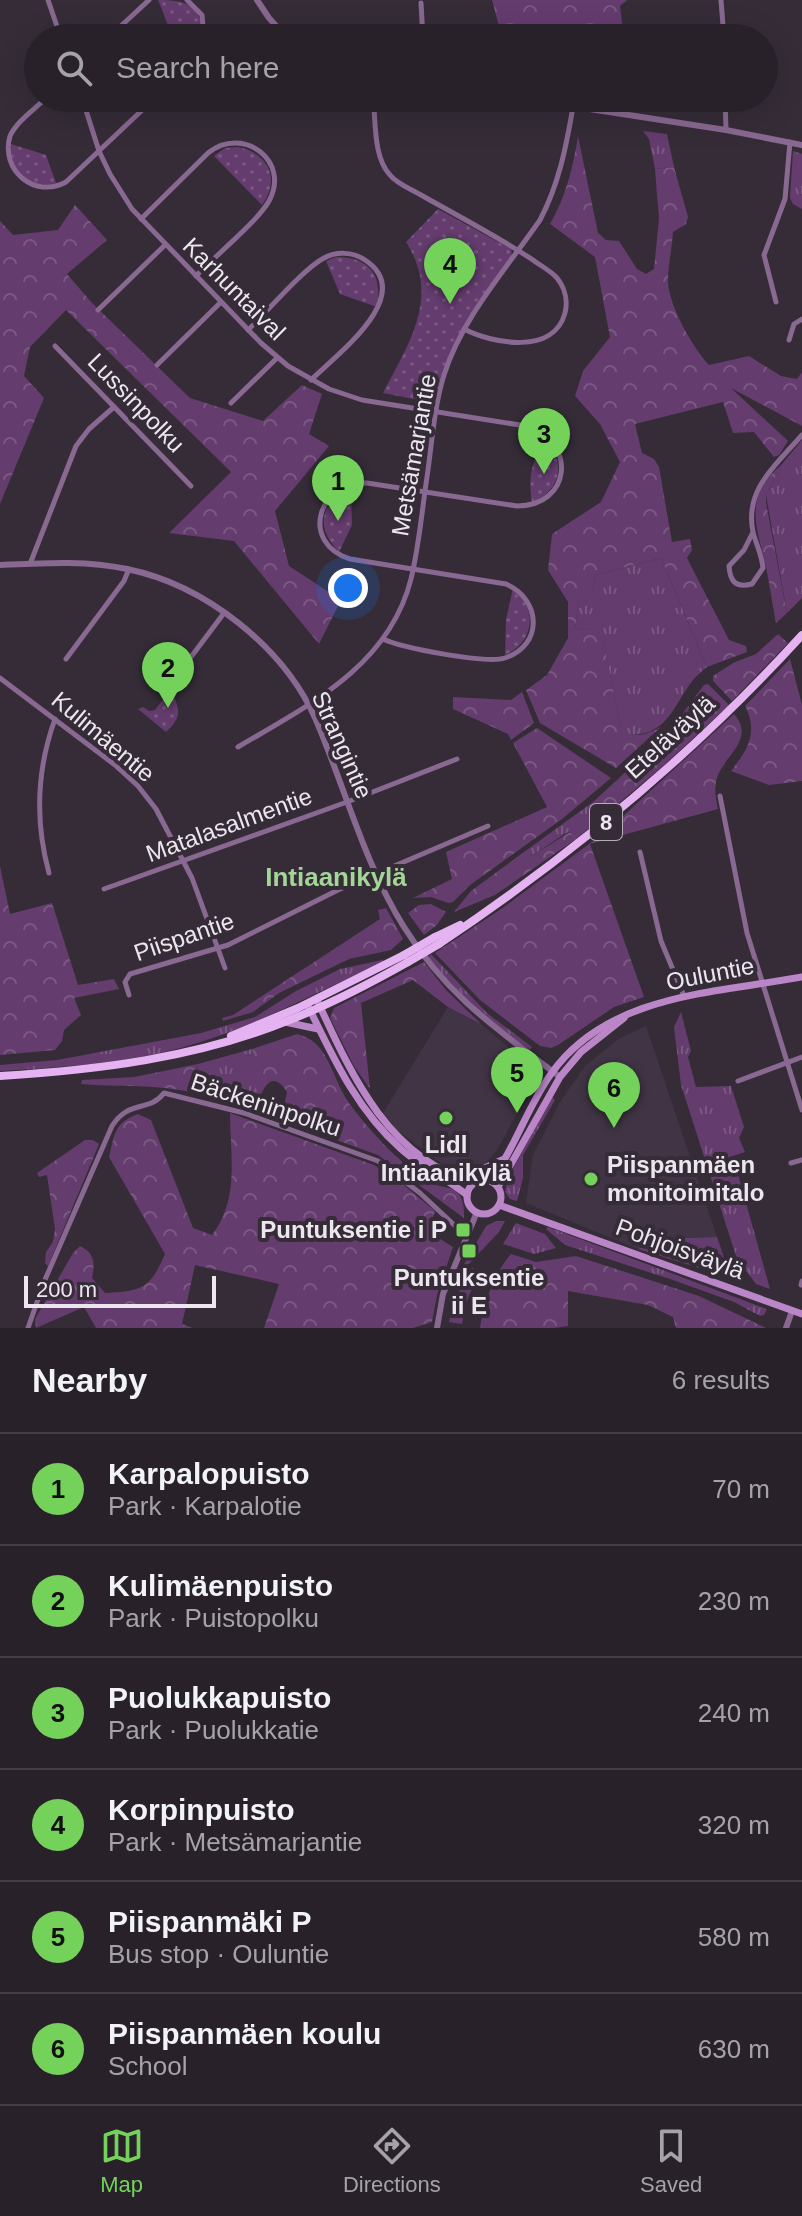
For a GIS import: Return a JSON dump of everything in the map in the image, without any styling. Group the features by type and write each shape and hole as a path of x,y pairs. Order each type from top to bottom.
{"highway":[{"name":"Eteläväylä","path":"318,1004 406,959 479,916 603,825 740,701 802,635"},
{"name":"8","path":"207,1046 318,1004"},
{"name":"8","path":"0,1076 106,1067 160,1058 285,1022 309,1008"}],"main road":[{"name":"Ouluntie","path":"490,1181 556,1074 627,1016 684,996 802,977"},
{"path":"318,1004 351,1072 374,1108 405,1144 451,1176 475,1183 490,1181 498,1187 501,1196 499,1205 491,1213 477,1212 469,1205 467,1195 475,1183"},
{"path":"309,1008 347,1085 379,1127 414,1160 467,1195"},
{"path":"285,1022 319,1029"},
{"name":"Ouluntie","path":"498,1187 556,1074"},
{"path":"451,1176 478,1171 504,1158"},
{"name":"Pohjoisväylä","path":"499,1205 802,1314"}],"street":[{"path":"48,0 56,24"},
{"path":"123,24 149,0"},
{"path":"187,0 202,15 203,24"},
{"path":"257,0 274,24"},
{"path":"721,0 723,24"},
{"path":"421,3 422,24"},
{"path":"32,112 14,129 9,139 8,157 19,178 36,187 49,188 61,185 140,112"},
{"name":"Karhuntaival","path":"86,112 99,151 118,189 141,219 277,358 311,380 345,395 526,426 542,432 560,451 560,475 551,494 539,503 526,506 352,483 330,497 320,520 326,542 344,557 513,587 521,592 532,610 533,624 529,638 515,653 505,658 488,660 400,646 383,639"},
{"path":"375,112 379,151 390,176 554,274 566,297 562,323 550,336 534,342 481,335 464,329"},
{"name":"Metsämarjantie","path":"238,747 308,706 355,672 383,639 401,606 413,568 444,376 464,329 540,220 561,173 572,112"},
{"path":"606,112 802,145"},
{"path":"725,112 726,130"},
{"path":"776,302 764,255 785,199 790,141"},
{"path":"141,219 218,146 242,143 263,154 274,175 270,199 196,276"},
{"path":"98,310 165,245"},
{"path":"248,330 320,260 343,253 365,260 374,268 381,284 380,307 370,322 311,380"},
{"path":"157,365 221,302"},
{"path":"789,340 794,324 802,319"},
{"name":"Lussinpolku","path":"55,346 191,486"},
{"path":"231,403 277,358"},
{"path":"30,564 76,446 89,429 114,407"},
{"path":"753,532 744,550 732,559 729,566 730,577 741,587 752,584 763,568 753,532 752,506 756,491 802,435"},
{"name":"Strangintie","path":"0,565 68,562 129,569 188,591 224,613 268,651 308,706 377,874 402,924 453,992 500,1033 556,1074"},
{"path":"66,659 124,581 129,569"},
{"path":"188,661 224,613"},
{"name":"Kulimäentie","path":"0,678 115,765 138,786 156,809 184,860 225,968"},
{"path":"49,873 41,844 39,815 45,754 55,719"},
{"name":"Matalasalmentie","path":"104,889 457,759"},
{"path":"720,796 747,933 802,1110"},
{"name":"Piispantie","path":"129,995 125,982 130,974 228,945 338,890 488,826"},
{"path":"640,852 661,941 684,996"},
{"path":"738,1081 802,1057"},
{"name":"Bäckeninpolku","path":"28,1328 44,1282 112,1126 122,1112 158,1101 164,1093 244,1113 378,1161 420,1193 467,1237"},
{"path":"791,1163 802,1160"},
{"path":"437,1328 443,1294 477,1212"},
{"path":"786,1328 792,1311"}],"shaded area":[{"path":"448,1007 481,1024 533,1068 532,1086 497,1150 483,1166 465,1171 450,1170 397,1130 383,1113"},
{"path":"646,1026 717,1237 660,1239 638,1249 526,1203 533,1155 560,1102 585,1066 620,1038"}],"green space":[{"path":"158,0 185,3 196,11 201,24 168,24"},
{"path":"492,0 627,0 620,6 622,24 547,21 548,24 498,24"},
{"path":"547,21 572,21 573,24 548,24"},
{"path":"643,131 667,134 674,167 655,169 649,139"},
{"path":"578,136 598,233 606,240 619,241 637,269 646,274 654,269 659,219 655,169 674,167 688,217 686,224 673,232 669,292 683,326 709,365 749,356 781,376 797,379 802,372 802,426 731,388 788,441 779,455 774,457 754,432 733,433 723,402 635,424 642,453 654,459 659,467 672,542 690,539 692,550 687,558 729,640 746,646 747,652 707,667 661,558 595,575 593,591 579,600 575,627 579,630 601,628 620,724 624,729 638,735 661,727 616,768 540,723 526,690 547,675 568,638 568,602 548,570 552,534 601,502 620,462 600,424 575,396 583,371 610,337 595,257 550,224 568,182"},
{"path":"11,144 46,155 56,183 38,184 23,176 13,162"},
{"path":"238,147 257,155 268,168 270,186 262,205 214,156 225,148"},
{"path":"793,151 802,154 802,209 790,198"},
{"path":"75,205 107,240 67,274 92,303 190,398 263,421 302,385 322,394 309,434 329,446 275,511 289,566 341,600 319,644 234,541 169,533 231,472 66,310 30,347 24,376 44,398 0,504 0,221 13,235 58,230"},
{"path":"438,209 511,249 512,255 455,344 434,403 383,393 411,338 421,301 421,282 416,262 406,242"},
{"path":"336,257 357,260 371,270 378,286 377,307 340,294 326,261"},
{"path":"547,440 556,458 558,475 550,490 532,503 532,469 537,454"},
{"path":"802,440 802,598 787,613 766,495 782,464"},
{"path":"782,464 766,495 787,613 776,623 756,512 762,489"},
{"path":"351,487 352,525 339,552 326,533 324,516 333,500"},
{"path":"661,558 707,667 693,680 665,721 650,731 630,734 620,724 601,629 579,630 575,627 579,599 593,591 595,575"},
{"path":"513,588 527,605 530,624 522,642 505,655 506,620"},
{"path":"778,634 788,643 732,701 713,681 713,676 733,663 756,654"},
{"path":"790,659 802,705 802,781 769,785 731,771 742,756 751,733 745,706"},
{"path":"172,684 178,714 166,732 138,709 155,710 167,694 165,689"},
{"path":"708,684 729,705 606,814 593,802 668,733 704,685"},
{"path":"522,692 534,723 511,740 508,734 453,709 453,697 511,700"},
{"path":"734,714 740,722 741,737 716,780 718,809 590,844 644,997 614,1007 558,1045 551,1048 540,1046 480,1000 435,953 504,907 608,830"},
{"path":"537,728 611,778 562,819 470,885 453,902 431,897 413,898 452,879 446,852 547,807 513,743"},
{"path":"593,802 606,814 576,839 570,832 566,833 530,857 517,857"},
{"path":"570,832 576,839 495,895 454,912 471,891 517,857 530,857"},
{"path":"0,866 10,914 52,903 78,985 114,979 119,989 74,998 81,1015 64,1030 62,1041 55,1050 0,1055"},
{"path":"431,904 446,912 437,925 424,935 408,913 419,905"},
{"path":"386,908 403,939 391,950 349,959 279,993 253,1012 223,1021 222,1018 233,1015 380,919 378,910"},
{"path":"431,954 487,1013 532,1047 530,1050 463,995 428,957"},
{"path":"382,960 385,962 267,1016 194,1044 123,1060 0,1071 0,1065 57,1060 201,1033 255,1017 296,991 340,969"},
{"path":"424,962 446,990 481,1024 448,1007 413,980 361,1003 370,1089 354,1066 330,1018 334,1008"},
{"path":"681,1012 696,1087 731,1086 744,1127 739,1138 745,1152 733,1156 770,1289 756,1284 737,1259 681,1085 674,1027"},
{"path":"297,1034 307,1037 321,1050 348,1101 391,1151 422,1177 459,1194 464,1218 378,1155 281,1120 287,1092 281,1084 275,1081 266,1086 255,1111 255,1058 252,1049"},
{"path":"252,1049 255,1058 255,1111 195,1093 198,1064"},
{"path":"198,1064 195,1093 153,1087 81,1084 82,1080 134,1077"},
{"path":"552,1097 555,1100 523,1155 523,1178 517,1201 510,1199 505,1192 508,1178"},
{"path":"230,1113 374,1165 435,1211 429,1232 453,1247 437,1295 432,1322 413,1328 264,1328 279,1284 195,1265 182,1324 193,1328 96,1328 84,1307 36,1328 35,1319 80,1246 91,1255 92,1278 105,1293 143,1286 154,1275 165,1254 109,1157 114,1135 120,1125 138,1114 151,1120 193,1228 212,1235 221,1221 230,1191"},
{"path":"85,1140 99,1144 48,1266 45,1263 46,1252 53,1242 55,1229 47,1175 39,1177 37,1173"},
{"path":"505,1221 499,1232 462,1268 486,1226"},
{"path":"516,1223 545,1234 556,1248 534,1254 503,1244"},
{"path":"548,1227 767,1309 760,1316 734,1302 565,1245 546,1229"},
{"path":"717,1237 731,1278 638,1249 660,1239"},
{"path":"511,1254 536,1262 576,1256 699,1296 766,1328 676,1328 673,1317 648,1305 568,1291 568,1326 480,1328 491,1289"},
{"path":"472,1268 479,1272 465,1306 462,1324 449,1322 454,1301"}],"place":[{"name":"Korpinpuisto","path":"450,304"},
{"name":"Puolukkapuisto","path":"544,474"},
{"name":"Karpalopuisto","path":"338,521"},
{"name":"Kulimäenpuisto","path":"168,708"},
{"name":"Piispanmäki P","path":"517,1113"},
{"name":"Lidl Intiaanikylä","path":"446,1118"},
{"name":"Piispanmäen koulu","path":"614,1128"},
{"name":"Piispanmäen monitoimitalo","path":"591,1179"},
{"name":"Puntuksentie i P","path":"463,1230"},
{"name":"Puntuksentie ii E","path":"469,1251"}],"district":[{"name":"Intiaanikylä","path":"336,877"}]}
